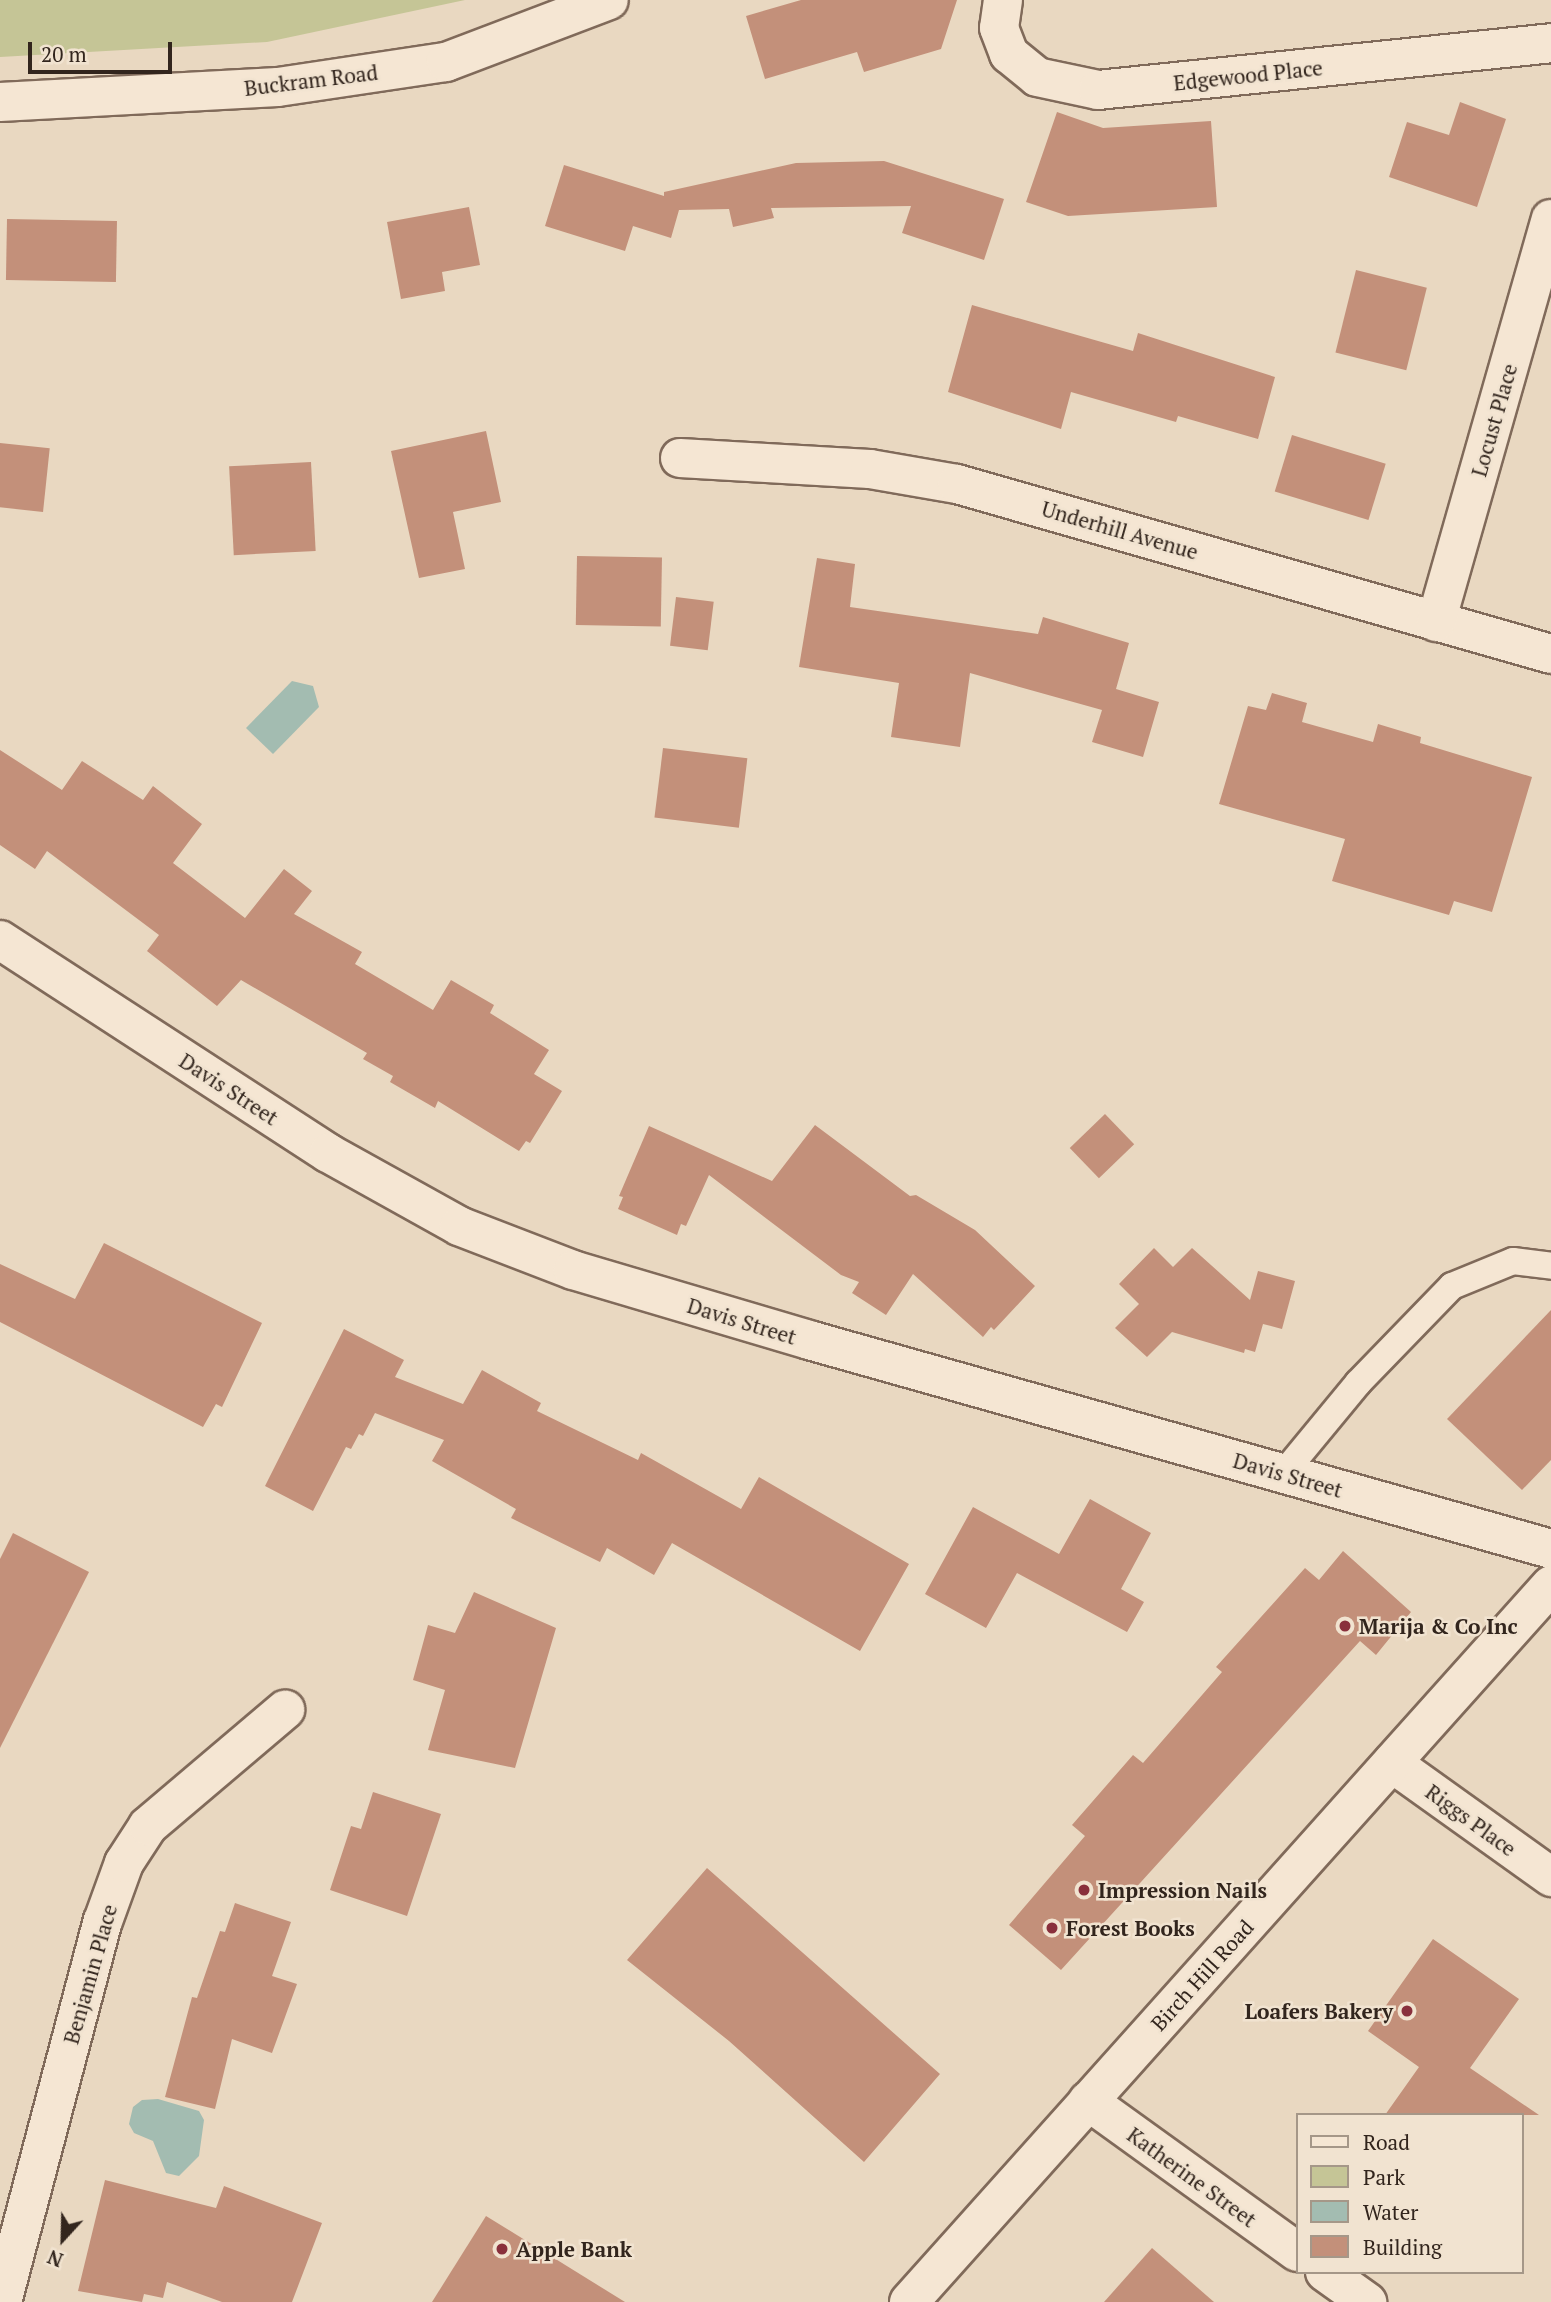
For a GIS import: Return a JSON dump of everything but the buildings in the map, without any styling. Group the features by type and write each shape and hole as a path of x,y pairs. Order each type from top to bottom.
{"street":[{"name":"Buckram Road","path":"0,102 278,87 446,62 609,0"},
{"name":"Edgewood Place","path":"1003,0 999,28 1009,54 1037,77 1098,90 1551,43"},
{"name":"Locust Place","path":"1436,622 1551,219"},
{"name":"Underhill Avenue","path":"680,458 870,469 957,484 1551,654"},
{"name":"Davis Street","path":"0,940 328,1153 459,1226 573,1270 1551,1549"},
{"name":"Birch Hill Road","path":"909,2302 1551,1586"},
{"name":"Benjamin Place","path":"2,2302 103,1921 124,1863 148,1826 285,1710"},
{"name":"Riggs Place","path":"1392,1763 1551,1877"},
{"name":"Katherine Street","path":"1087,2101 1296,2251"},
{"path":"1328,2274 1366,2302"}],"lane":[{"path":"1283,1474 1323,1425 1452,1286 1513,1261 1551,1266"}],"green space":[{"path":"0,0 465,0 267,42 0,57"}],"water":[{"path":"292,681 313,686 319,707 273,754 246,728"},
{"path":"158,2099 199,2111 204,2120 199,2156 179,2176 166,2173 153,2141 134,2133 129,2124 133,2107 142,2100"}],"place":[{"name":"Marija & Co Inc","path":"1345,1626"},
{"name":"Impression Nails","path":"1084,1890"},
{"name":"Forest Books","path":"1052,1928"},
{"name":"Loafers Bakery","path":"1407,2011"},
{"name":"Apple Bank","path":"502,2249"}]}
